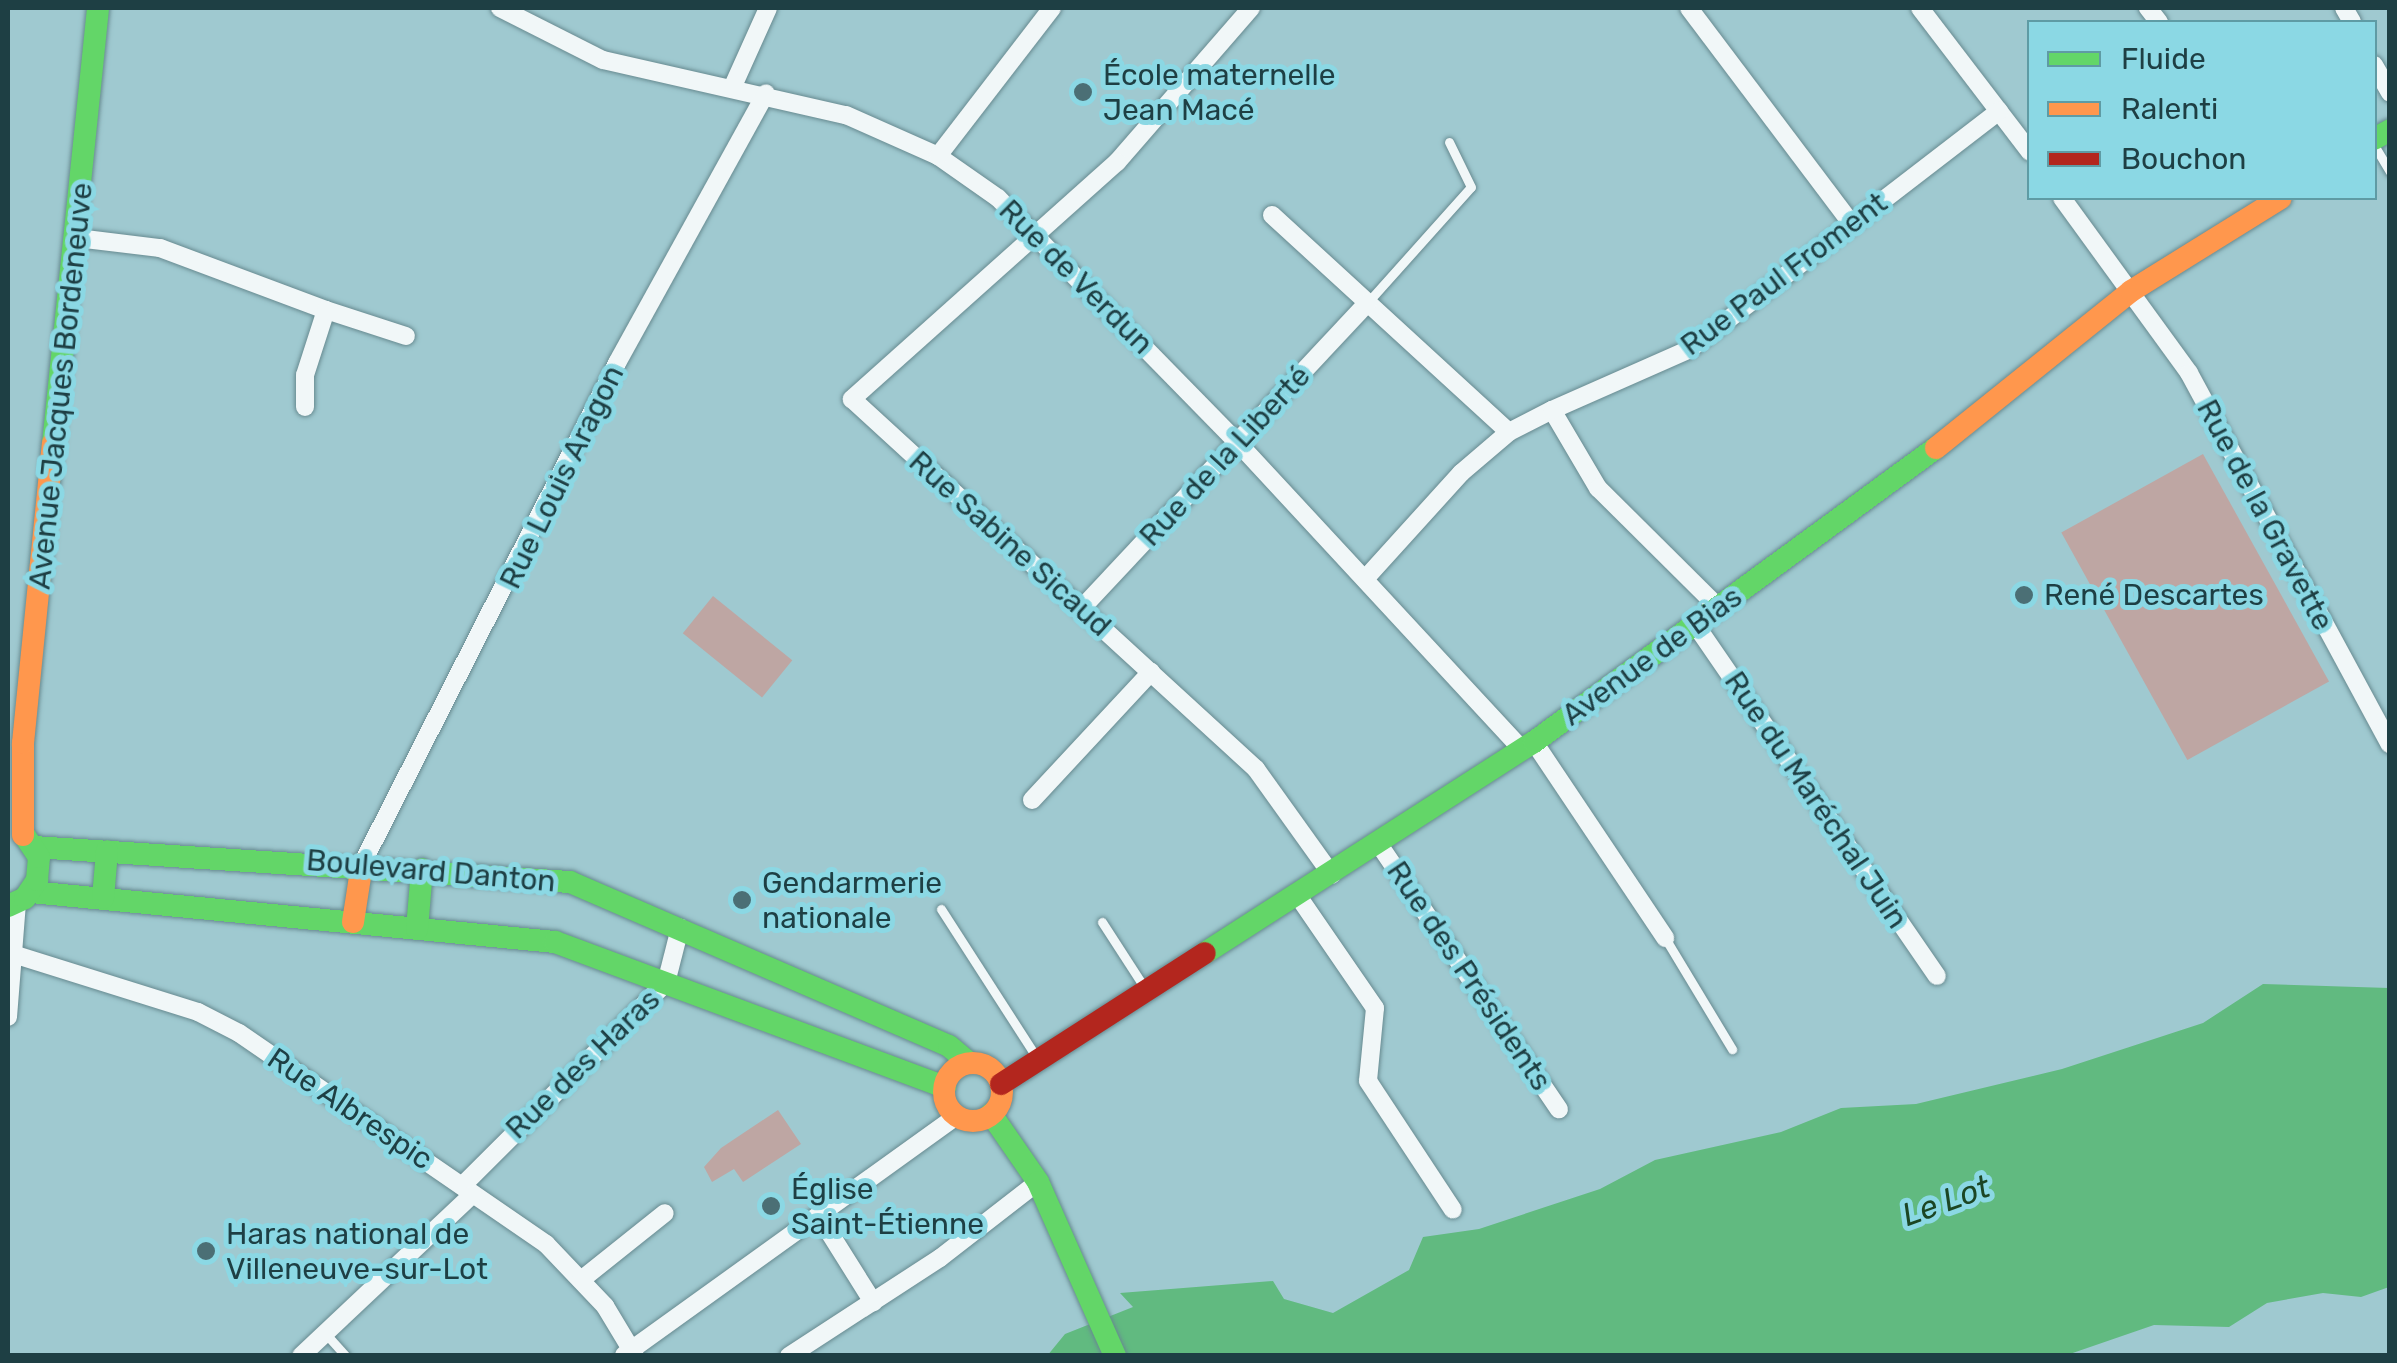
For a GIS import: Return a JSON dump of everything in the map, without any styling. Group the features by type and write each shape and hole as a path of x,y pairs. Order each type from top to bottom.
{"main road":[{"name":"Avenue Jacques Bordeneuve","path":"19,900 40,868 22,837 17,747 77,238 98,8"},
{"name":"Avenue de Bias","path":"1001,1084 1148,994 1528,746 1994,406 2130,291 2278,200"},
{"path":"8,789 17,747"},
{"name":"Boulevard Danton","path":"22,837 106,851 362,864 570,882 948,1046 969,1063"},
{"path":"102,898 106,851"},
{"path":"353,922 362,864"},
{"path":"418,928 422,869"},
{"name":"Boulevard Danton","path":"19,900 102,898 555,942 945,1087"},
{"path":"969,1063 993,1070 1001,1084 991,1114 974,1120 957,1116 945,1087 953,1071 969,1063"},
{"path":"991,1114 1038,1182 1115,1356"}],"street":[{"name":"Rue de Verdun","path":"500,8 603,60 766,93 846,115 938,156 1038,234 1528,746 1665,938"},
{"path":"733,86 768,8"},
{"path":"938,156 1052,8"},
{"path":"1038,234 1117,162 1251,8"},
{"path":"1689,8 1852,224"},
{"path":"1920,8 2027,148"},
{"path":"2377,70 2390,93"},
{"name":"Rue Louis Aragon","path":"362,864 617,363 766,93"},
{"name":"Rue Paul Froment","path":"1508,432 1690,349 1999,111"},
{"name":"Rue de la Gravette","path":"2063,200 2188,373 2390,744"},
{"path":"1272,216 1508,432 1460,474 1365,578"},
{"name":"Rue Sabine Sicaud","path":"1038,234 852,399 1256,769 1332,875"},
{"path":"77,238 160,248 406,336"},
{"name":"Rue de la Liberté","path":"1081,609 1368,302"},
{"path":"305,407 304,375 326,310"},
{"path":"1552,410 1598,488 1718,608"},
{"name":"Rue du Maréchal Juin","path":"1696,624 1937,976"},
{"path":"1032,800 1150,672"},
{"name":"Rue des Présidents","path":"1378,843 1559,1109"},
{"path":"1298,896 1375,1008 1368,1081 1453,1210"},
{"path":"8,1017 19,900"},
{"name":"Rue des Haras","path":"301,1356 666,982 680,928"},
{"name":"Rue Albrespic","path":"13,954 212,1019 546,1244 580,1280 629,1354"},
{"path":"629,1354 957,1116"},
{"path":"788,1356 873,1302 1038,1182"},
{"path":"580,1280 665,1214"},
{"path":"820,1216 873,1302"}],"lane":[{"path":"1368,302 1471,188 1448,142"},
{"path":"2377,148 2390,172"},
{"path":"941,909 1040,1062"},
{"path":"1102,922 1148,994"},
{"path":"1665,938 1732,1049"},
{"path":"326,1334 346,1356"}],"shaded area":[{"path":"2203,454 2329,681 2187,760 2061,533"},
{"path":"713,596 792,660 762,697 683,633"},
{"path":"778,1110 801,1144 743,1182 734,1169 712,1182 704,1167 721,1148"}],"water":[{"name":"Le Lot","path":"2263,984 2389,988 2389,1287 2361,1297 2323,1293 2267,1303 2229,1327 2154,1325 2064,1356 1047,1356 1065,1334 1133,1307 1120,1293 1273,1281 1284,1299 1333,1313 1409,1270 1423,1237 1479,1229 1600,1189 1655,1160 1781,1132 1841,1108 1916,1104 2062,1069 2203,1023"}],"traffic: fast":[{"path":"53,444 98,8"},
{"path":"2377,137 2390,130"},
{"path":"1205,953 1534,742 1936,448"},
{"path":"8,906 25,898 37,880 39,857 25,836"},
{"path":"34,847 570,882 949,1046 969,1063"},
{"path":"103,898 107,851"},
{"path":"417,929 422,869"},
{"path":"31,892 555,942 945,1087"},
{"path":"991,1114 1038,1182 1115,1356"}],"traffic: slow":[{"path":"1936,448 2131,291 2278,200"},
{"path":"23,835 23,743 53,444"},
{"path":"353,922 362,864"},
{"path":"973,1063 993,1072 1002,1092 993,1112 973,1121 953,1112 944,1092 953,1072 973,1063"}],"traffic: jam":[{"path":"1001,1084 1205,953"}],"place":[{"name":"École maternelle Jean Macé","path":"1083,92"},
{"name":"René Descartes","path":"2024,595"},
{"name":"Gendarmerie nationale","path":"742,900"},
{"name":"Église Saint-Étienne","path":"771,1206"},
{"name":"Haras national de Villeneuve-sur-Lot","path":"206,1251"}]}
